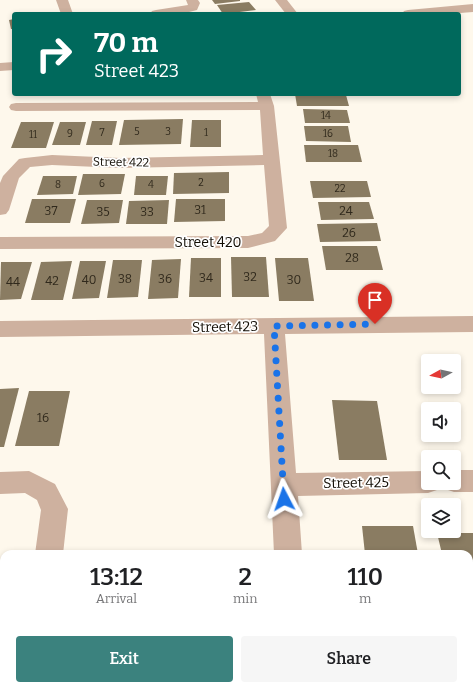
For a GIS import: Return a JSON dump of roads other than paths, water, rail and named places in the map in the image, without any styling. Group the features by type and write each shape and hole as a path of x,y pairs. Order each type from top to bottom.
{"street":[{"path":"62,0 66,12"},
{"path":"170,12 193,7 194,3 192,0"},
{"path":"281,0 290,12"},
{"path":"443,10 473,3"},
{"path":"426,12 473,8"},
{"path":"0,67 12,66"},
{"path":"16,108 265,100"},
{"name":"Street 420","path":"0,243 248,242 268,237 278,228 265,100"},
{"name":"Street 422","path":"0,210 11,176 25,163 52,160 120,163 272,160"},
{"name":"Street 423","path":"0,329 473,324"},
{"path":"274,326 288,550"},
{"path":"461,481 473,481"},
{"path":"0,483 29,482 46,492 55,510 50,550"},
{"name":"Street 425","path":"283,485 421,482"}]}
